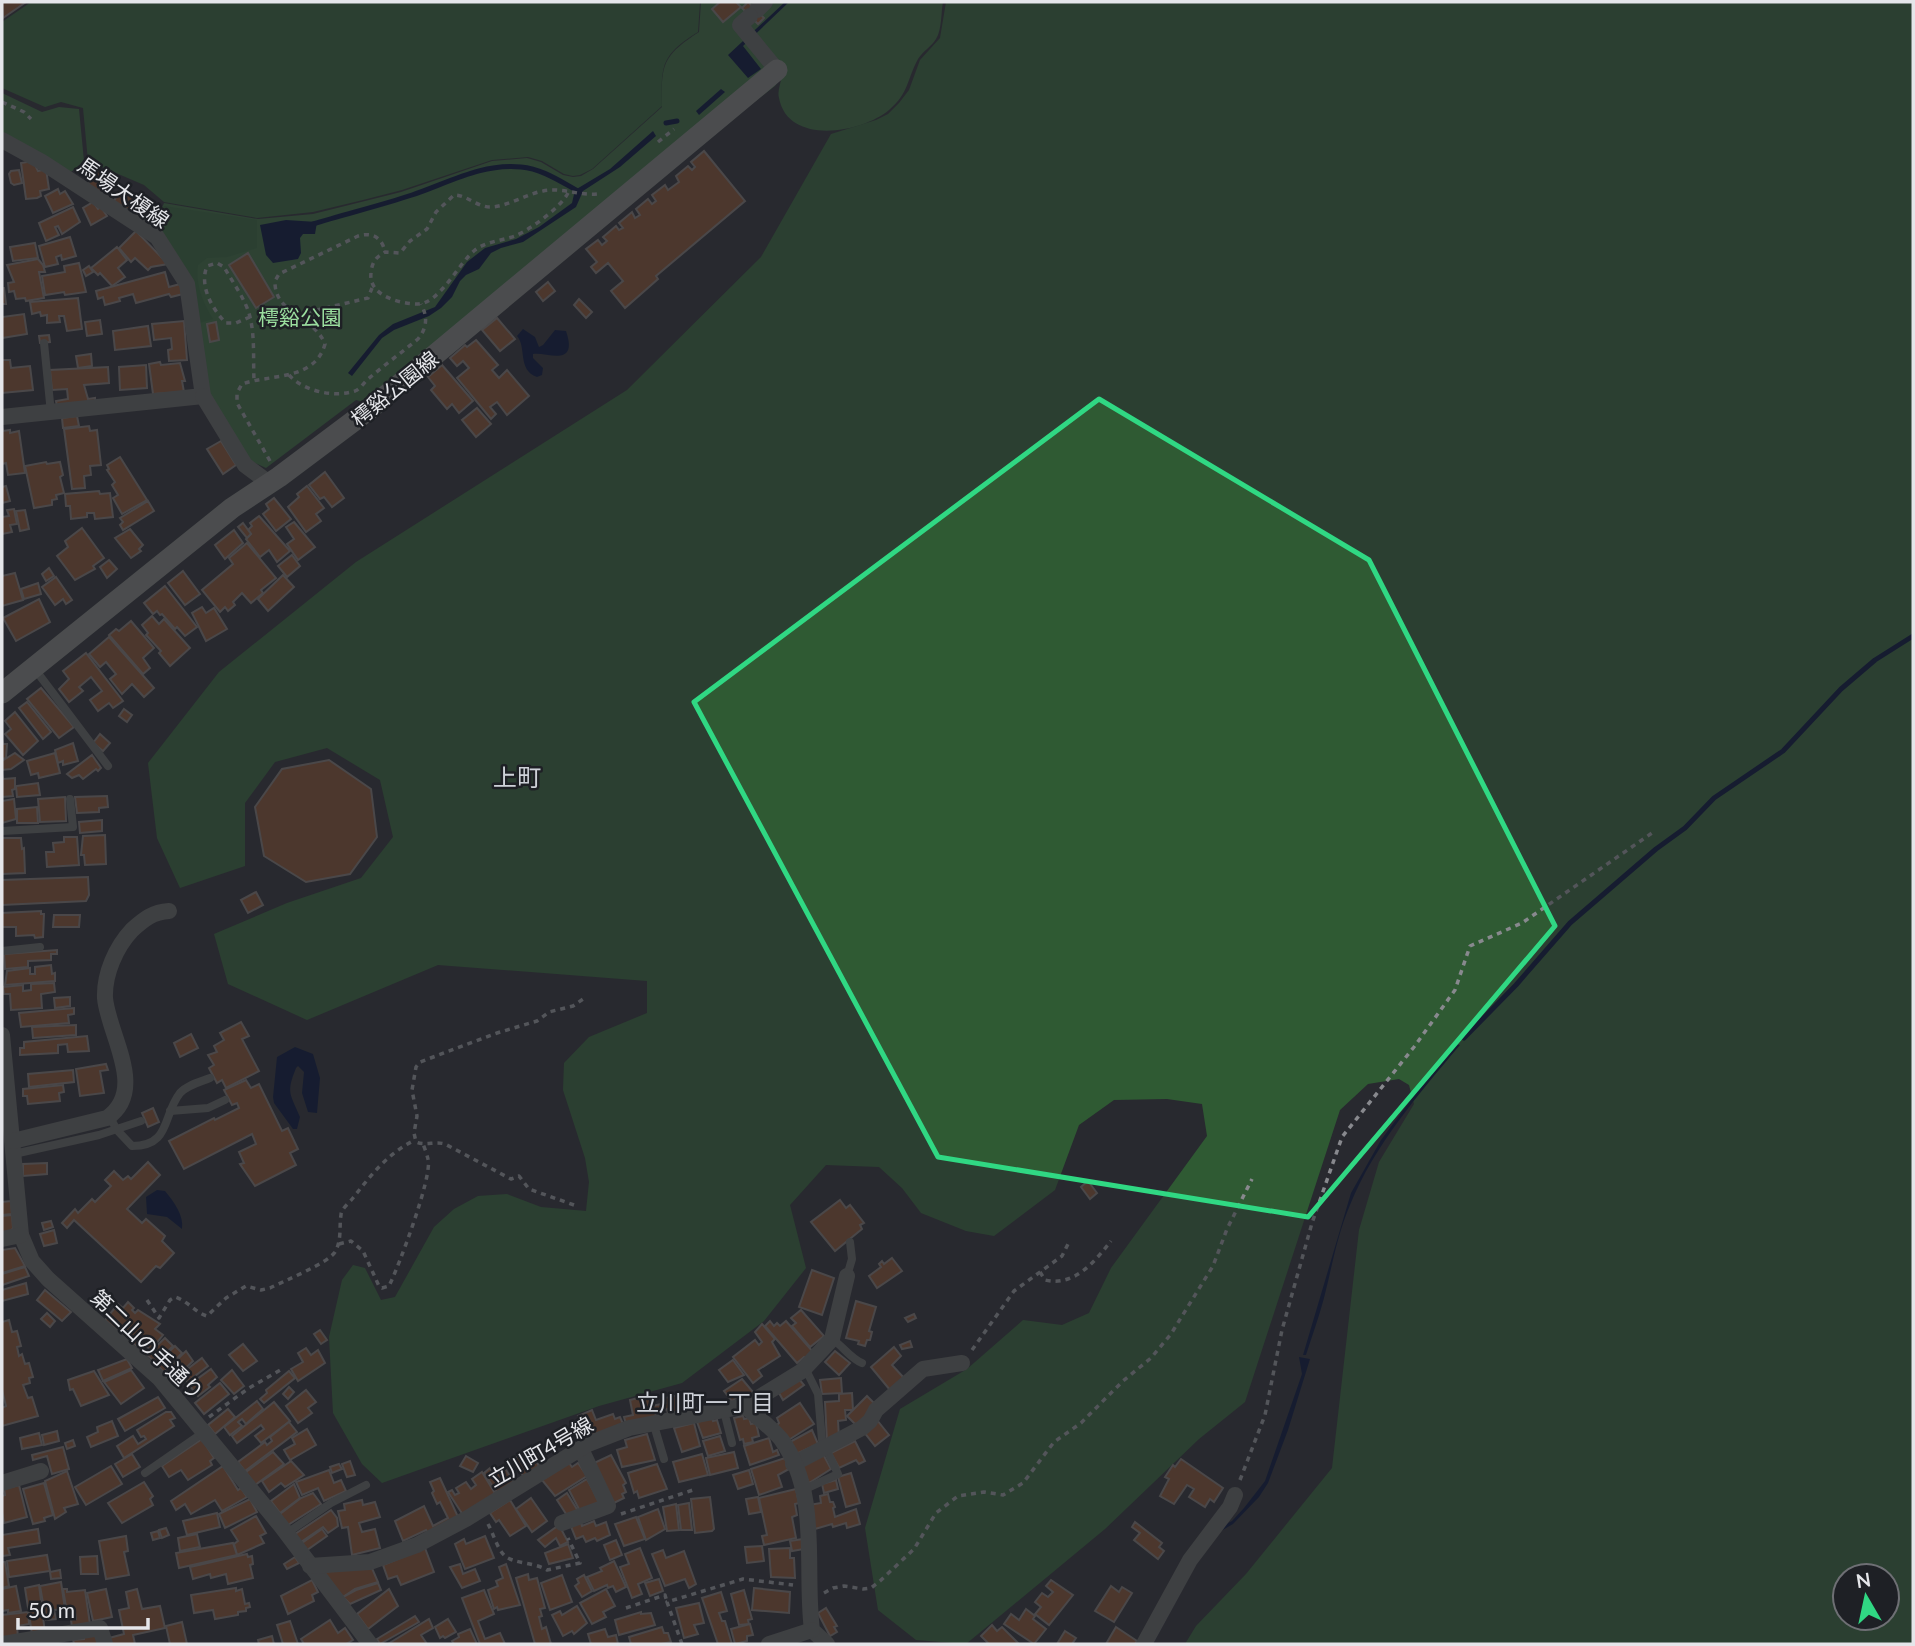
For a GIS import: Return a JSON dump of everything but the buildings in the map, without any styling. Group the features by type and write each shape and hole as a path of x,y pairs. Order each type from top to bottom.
{"main road":[{"name":"樗谿公園線","path":"2,692 232,508 371,408 777,70"}],"street":[{"path":"757,9 740,25 777,70"},
{"name":"馬場大榎線","path":"2,140 42,162 157,237 187,284 203,396"},
{"path":"2,417 203,396 245,465 274,480"},
{"path":"10,1148 113,1123 125,1084 124,1065 105,999 114,956 126,937 141,921 152,914 169,911"},
{"name":"第二山の手通り","path":"2,1035 10,1148 22,1235 32,1261 40,1272 159,1378 287,1533 368,1644"},
{"path":"2,1239 22,1235"},
{"path":"827,1644 812,1630 808,1604 812,1594 808,1531 803,1490 780,1438 745,1406 805,1368 832,1339 847,1276"},
{"path":"793,1464 826,1449 867,1425 876,1410 923,1369 962,1363"},
{"name":"立川町4号線","path":"310,1566 370,1562 417,1545 481,1510 581,1448 629,1428 745,1406"},
{"path":"562,1523 608,1506 581,1448"},
{"path":"2,1483 41,1471"},
{"path":"1144,1644 1190,1560 1230,1507 1235,1495"},
{"path":"3,1644 100,1628 105,1644"},
{"path":"769,1644 812,1630"}],"lane":[{"path":"44,343 51,413"},
{"path":"34,667 108,766"},
{"path":"2,831 73,827 70,799"},
{"path":"2,951 40,947"},
{"path":"113,1123 132,1146 156,1140 167,1124 170,1111 181,1092 210,1077"},
{"path":"170,1111 208,1108 225,1100"},
{"path":"113,1123 141,1121"},
{"path":"847,1276 852,1259 850,1242"},
{"path":"832,1339 862,1363"},
{"path":"803,1490 838,1474 819,1430 818,1394 805,1368"},
{"path":"724,1410 732,1443"},
{"path":"653,1422 664,1459"},
{"path":"145,1473 202,1428"},
{"path":"287,1533 331,1503 366,1485"}],"path":[{"path":"2,102 24,112 31,119"},
{"path":"296,314 368,298 373,287 370,275 375,259 385,252 400,253 410,241 427,229 436,212 454,195 491,207 545,190 558,189 587,195"},
{"path":"373,287 400,301 421,304 436,296 465,259 477,249 490,242 516,235 556,208 570,193"},
{"path":"274,480 237,402 237,393 242,384 289,375 311,365 322,353 325,344 315,327 282,304 277,296 275,281 279,274 369,233 381,241 385,252"},
{"path":"250,317 236,323 226,323 219,316 207,295 204,273 207,266 217,263 224,267 250,317 254,380"},
{"path":"289,375 309,389 344,393 358,390 418,340 426,323 421,304"},
{"path":"1235,1495 1265,1415 1286,1317 1312,1223 1342,1138 1455,990 1470,946 1522,923 1652,833"},
{"path":"574,1205 529,1189 519,1177 511,1179 444,1144 419,1144 415,1140 417,1116 411,1090 417,1063 497,1032 537,1021 549,1012 573,1006 586,997"},
{"path":"147,1300 159,1318 170,1300 175,1297 183,1299 203,1316 207,1316 226,1298 246,1286 261,1290 270,1288 325,1262 335,1252 341,1236 340,1214 367,1178 386,1159 415,1140"},
{"path":"338,1244 351,1241 360,1247 379,1286 389,1286 409,1235 424,1184 429,1163 423,1144"},
{"path":"667,1602 743,1579 812,1594 849,1586 871,1588 914,1549 936,1513 951,1500 968,1493 1003,1495 1023,1483 1054,1442 1081,1423 1123,1381 1151,1358 1171,1335 1213,1266 1227,1229 1252,1179"},
{"path":"1040,1272 1045,1280 1051,1281 1074,1276 1092,1265 1111,1241"},
{"path":"962,1363 1014,1291 1062,1256 1068,1244"},
{"path":"202,1428 250,1388 284,1368"},
{"path":"608,1506 614,1517 693,1490"},
{"path":"481,1510 504,1555 522,1563 535,1563 547,1570 580,1563 562,1523"},
{"path":"626,1608 665,1595 682,1644"}],"highlighted area":[{"path":"1099,399 1369,560 1555,926 1308,1217 938,1157 694,702"}],"green space":[{"path":"31,2 700,2 698,32 677,48 666,62 662,80 662,106 592,169 580,175 564,174 542,161 528,157 492,160 363,200 313,212 257,218 164,202 144,185 88,161 83,108 61,102 45,107 2,88 2,22"},
{"name":"樗谿公園","path":"701,2 943,2 936,39 918,59 896,104 877,118 862,125 827,131 796,123 785,113 779,98 781,78 775,86 363,402 356,400 266,468 251,461 208,392 192,286 152,231 164,203 258,219 313,214 401,192 492,161 527,158 541,162 563,175 581,176 593,169 662,107 662,81 666,63 677,48 699,32"},
{"path":"946,2 1913,2 1913,1644 1185,1644 1196,1626 1246,1574 1332,1468 1359,1230 1379,1162 1414,1104 1409,1085 1399,1079 1368,1084 1340,1110 1245,1402 1199,1439 1105,1529 966,1644 916,1640 878,1610 865,1528 900,1409 967,1369 1023,1320 1062,1325 1089,1313 1111,1268 1207,1136 1202,1104 1167,1099 1114,1100 1079,1125 1055,1190 994,1236 966,1231 921,1213 902,1188 879,1167 826,1165 790,1205 806,1268 764,1321 682,1383 599,1406 382,1483 362,1464 333,1413 329,1337 342,1280 353,1265 365,1268 381,1300 395,1297 434,1227 454,1209 478,1196 507,1194 541,1207 586,1211 589,1182 585,1158 563,1090 564,1063 589,1037 647,1013 647,981 438,965 307,1020 228,984 214,934 287,903 361,878 393,837 380,780 327,748 275,762 245,803 245,866 180,888 157,838 148,763 219,672 356,562 627,390 761,257 831,134 888,114 909,90 920,60 940,38"},
{"path":"2,93 42,112 59,107 79,109 84,161 71,172 2,132"},
{"path":"164,206 257,220 257,248 227,257 207,258 198,265 201,293 213,319 199,323 154,230"}],"water":[{"path":"785,2 789,2 743,46 761,69 748,78 728,55"},
{"path":"721,89 725,92 699,115 696,111"},
{"path":"653,131 656,136 620,167 583,191 576,207 523,242 491,253 479,269 460,281 452,297 441,308 382,338 352,376 348,373 379,335 393,324 435,307 467,262 485,248 516,239 539,227 572,203 575,190 610,169"},
{"path":"286,220 317,222 315,234 303,234 300,238 301,253 298,259 273,263 266,255 260,225"},
{"path":"523,329 535,337 539,347 555,330 566,331 569,343 564,354 533,354 533,358 543,368 542,375 537,377 531,374 525,364 517,336"},
{"path":"1457,1044 1460,1045 1385,1141 1360,1183 1342,1228 1320,1312 1306,1355 1303,1355 1351,1193 1381,1140"},
{"path":"295,1047 313,1054 320,1078 317,1113 308,1112 302,1093 304,1072 298,1066 296,1068 290,1093 300,1117 297,1129 293,1129 274,1103 273,1097 277,1057"},
{"path":"157,1190 165,1191 175,1204 180,1214 182,1229 167,1217 147,1214 146,1197"},
{"path":"1299,1357 1310,1359 1268,1483 1259,1497 1233,1524 1221,1531 1198,1561 1153,1644 1149,1644 1175,1591 1218,1528 1232,1521 1265,1481 1302,1374"}],"waterway":[{"path":"666,123 677,121"},
{"path":"313,224 493,168 521,167 537,170 580,192"},
{"path":"1464,1038 1516,985 1570,923 1656,849 1685,828 1714,798 1783,751 1841,689 1875,660 1913,636"}],"district":[{"name":"上町","path":"517,776"},
{"name":"立川町一丁目","path":"705,1402"}]}
